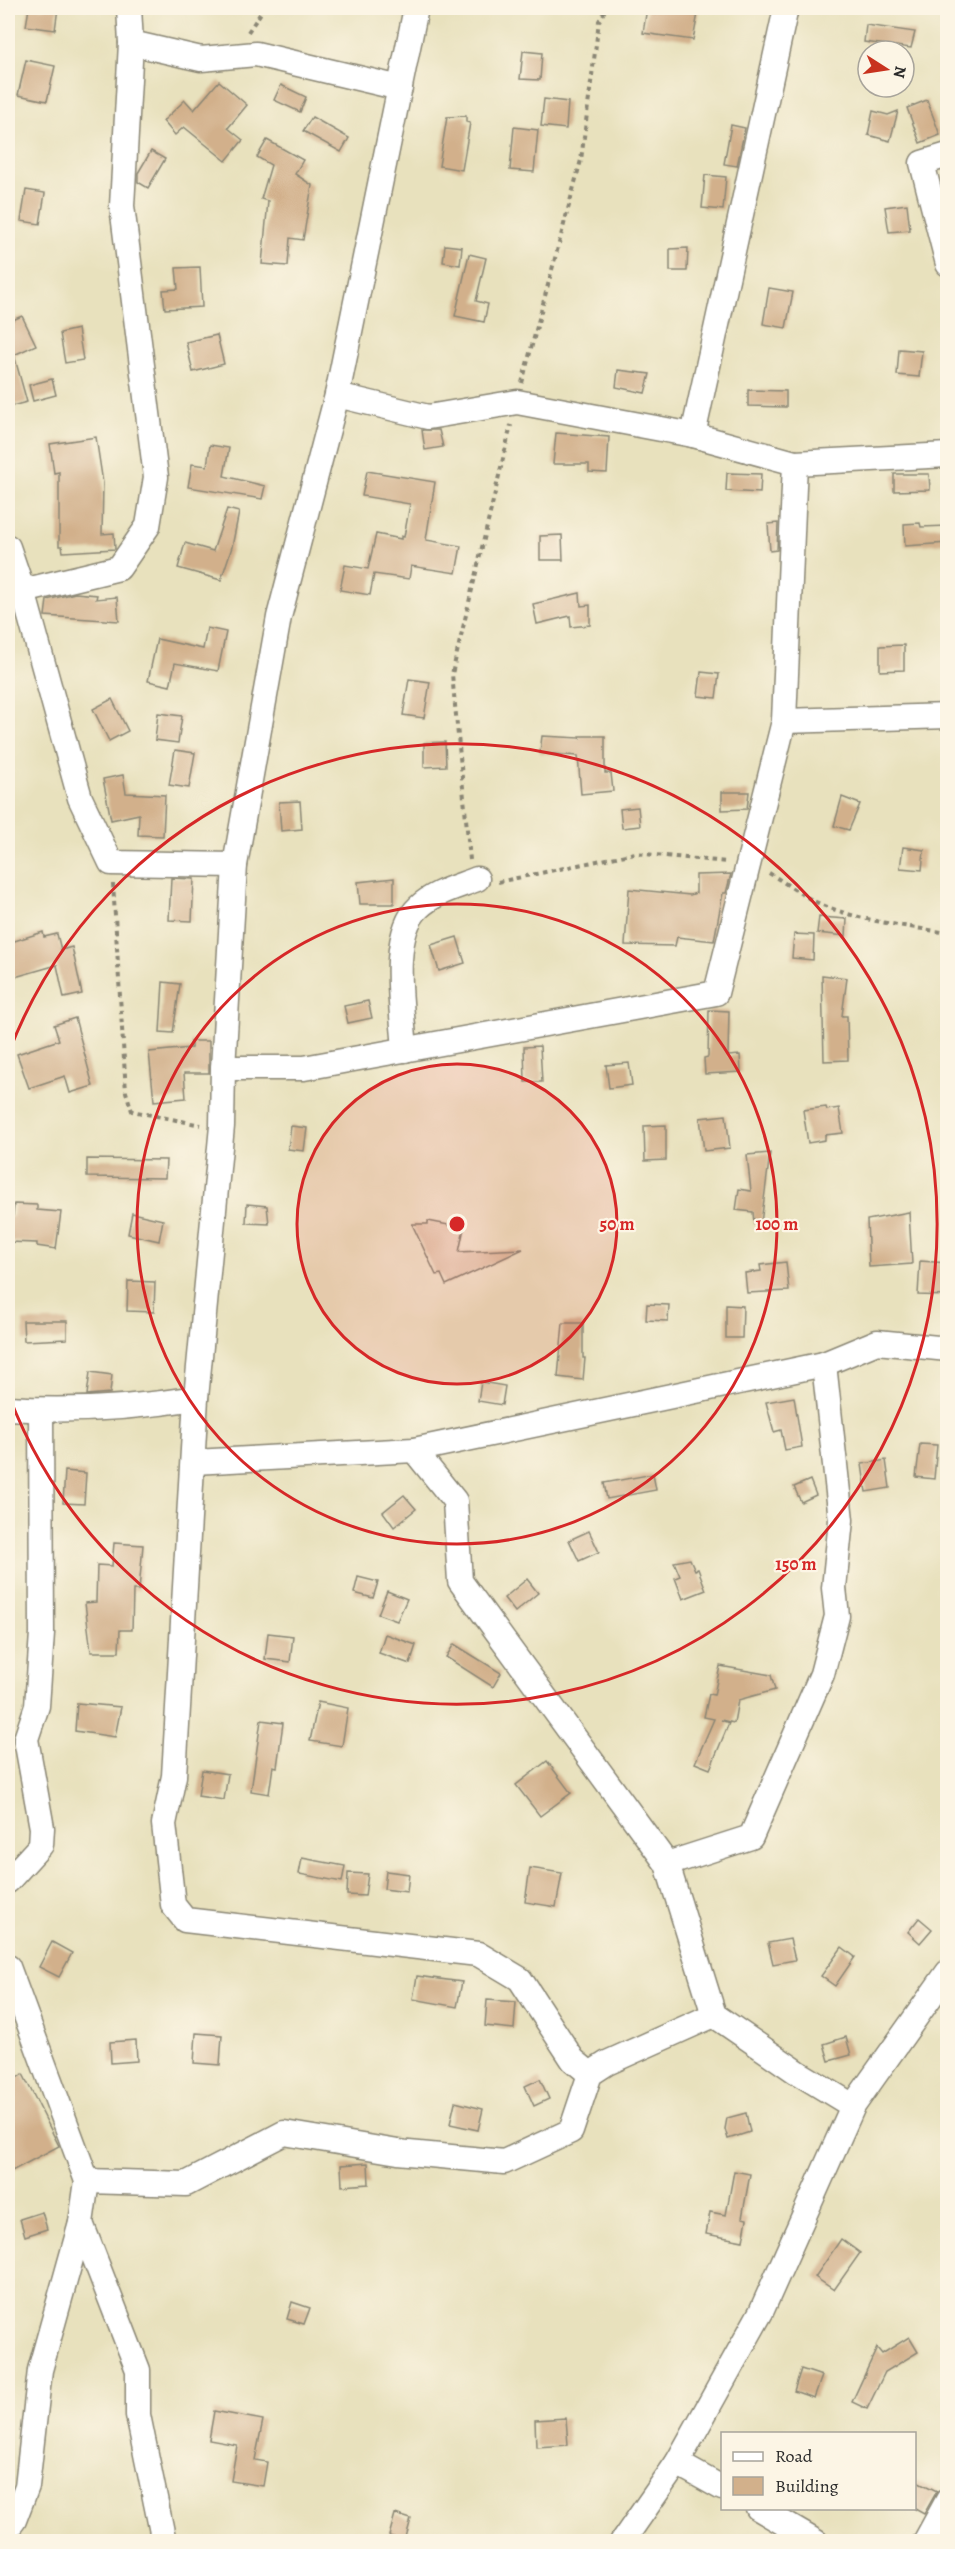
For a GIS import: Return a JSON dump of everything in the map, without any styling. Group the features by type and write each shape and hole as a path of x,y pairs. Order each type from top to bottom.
{"street":[{"path":"23,591 119,568 148,526 156,477 122,206 131,43 129,8"},
{"path":"416,8 337,395 279,617 235,865 223,1068 222,1126 196,1398 174,1776 164,1824 172,1905 186,1920 478,1954 520,1979 573,2060 590,2074"},
{"path":"693,435 786,8"},
{"path":"131,43 201,59 256,54 400,88"},
{"path":"948,154 922,163 948,264"},
{"path":"337,395 428,417 517,402 693,435 795,463 948,455"},
{"path":"223,1068 304,1068 716,993 784,721 795,463"},
{"path":"8,548 23,591 80,798 111,863 235,865"},
{"path":"784,721 948,716"},
{"path":"405,1050 399,958 405,930 417,908 436,895 477,879"},
{"path":"194,1462 414,1450 824,1364 878,1342 948,1349"},
{"path":"667,1864 751,1838 822,1674 837,1616 834,1588 841,1520 824,1364"},
{"path":"8,1408 41,1410 152,1405 196,1398"},
{"path":"8,1881 41,1845 42,1828 26,1739 37,1706 42,1633 41,1410"},
{"path":"414,1450 454,1501 460,1581 667,1864 714,2015 797,2072 853,2106"},
{"path":"8,1967 87,2181 81,2223 40,2370 27,2486 14,2520 8,2528"},
{"path":"622,2541 677,2463 761,2312 853,2106 948,1972"},
{"path":"87,2181 186,2184 284,2133 398,2152 504,2162 571,2130 590,2074 607,2063 714,2015"},
{"path":"81,2223 138,2370 138,2415 164,2541"},
{"path":"677,2463 721,2487"},
{"path":"925,2541 948,2500"},
{"path":"762,2510 816,2541"}],"path":[{"path":"606,8 599,21 581,160 517,402 452,674 471,870 477,879 486,883 500,882 635,853 750,864 768,872 823,905 840,911 875,922 948,933"},
{"path":"111,863 126,1092 132,1111 222,1126"}],"building":[{"path":"29,8 58,8 55,30 26,26"},
{"path":"647,8 699,8 693,40 643,33"},
{"path":"866,25 915,32 913,39 864,39"},
{"path":"523,51 542,53 540,80 520,79"},
{"path":"26,60 55,66 47,101 18,95"},
{"path":"219,81 247,105 228,128 243,140 226,161 184,127 175,135 163,121 185,100 194,110"},
{"path":"281,85 306,97 300,112 274,100"},
{"path":"544,99 568,102 566,129 541,126"},
{"path":"927,100 940,135 920,143 907,108"},
{"path":"873,111 888,115 898,111 890,141 868,135"},
{"path":"466,116 466,122 470,123 462,170 439,166 447,117"},
{"path":"312,117 349,138 341,152 303,131"},
{"path":"731,125 745,128 737,166 724,164"},
{"path":"514,127 538,130 534,172 510,170"},
{"path":"267,140 303,160 295,174 312,185 303,240 290,238 288,266 262,264 268,201 261,199 271,165 257,157"},
{"path":"151,151 165,159 148,188 138,182 138,173"},
{"path":"705,175 726,177 723,210 702,208"},
{"path":"26,190 45,193 40,224 21,221"},
{"path":"907,204 910,230 889,232 885,207"},
{"path":"445,245 462,247 460,265 443,262"},
{"path":"688,248 687,271 670,271 670,249"},
{"path":"469,254 486,258 476,301 488,304 484,322 455,316"},
{"path":"200,267 202,307 165,309 163,290 178,289 176,268"},
{"path":"769,288 793,292 786,328 763,324"},
{"path":"22,316 36,345 14,355 27,402 8,407 8,322"},
{"path":"78,329 83,360 65,363 60,333"},
{"path":"217,335 224,364 193,372 186,342"},
{"path":"899,349 922,351 919,377 897,375"},
{"path":"618,370 650,374 645,393 616,387"},
{"path":"52,379 56,395 33,401 29,385"},
{"path":"748,390 786,391 786,407 748,406"},
{"path":"422,430 439,430 443,447 425,450"},
{"path":"556,433 609,437 607,473 589,472 589,464 553,464"},
{"path":"96,437 103,483 102,534 114,533 115,549 63,552 62,546 59,546 59,472 54,473 50,444"},
{"path":"210,445 229,448 224,476 265,486 262,499 188,487 192,464 207,466"},
{"path":"367,471 435,482 426,540 461,546 456,573 411,566 409,579 374,574 370,595 340,590 345,565 368,569 376,534 401,539 401,536 404,537 410,504 362,496"},
{"path":"727,473 761,474 760,493 726,491"},
{"path":"894,474 929,474 930,490 894,491"},
{"path":"227,509 239,512 232,547 221,580 178,568 185,543 213,551"},
{"path":"778,523 777,550 770,551 768,524"},
{"path":"920,523 921,527 948,526 948,543 905,546 904,524"},
{"path":"562,535 563,560 540,560 540,536"},
{"path":"75,593 97,595 96,599 117,597 119,621 45,616 47,600"},
{"path":"580,593 581,606 590,605 590,625 571,627 570,616 537,624 533,604"},
{"path":"207,628 226,632 218,671 175,663 170,686 148,681 157,639 203,649"},
{"path":"904,645 904,670 880,671 880,646"},
{"path":"701,672 719,674 716,698 698,696"},
{"path":"409,679 430,682 424,718 403,715"},
{"path":"112,699 128,731 109,741 93,709"},
{"path":"158,713 182,716 178,743 155,740"},
{"path":"542,736 580,738 580,736 605,736 605,773 611,773 613,791 581,794 578,756 540,753"},
{"path":"445,742 446,766 424,767 424,743"},
{"path":"175,750 195,753 189,788 169,785"},
{"path":"123,775 126,793 165,795 163,836 138,835 139,814 111,820 103,779"},
{"path":"722,792 749,792 747,809 722,810"},
{"path":"842,797 860,804 849,830 834,826"},
{"path":"300,801 302,829 281,831 279,802"},
{"path":"638,807 640,826 622,828 620,809"},
{"path":"903,847 924,850 922,870 900,868"},
{"path":"731,874 726,893 723,893 714,941 677,937 675,946 625,945 629,889 690,895 696,893 696,875"},
{"path":"171,878 194,879 192,921 169,920"},
{"path":"394,878 394,904 360,904 358,882"},
{"path":"819,917 847,919 846,936 817,933"},
{"path":"43,932 44,937 57,934 61,950 72,947 82,994 64,998 57,965 8,979 8,943"},
{"path":"794,934 814,935 813,960 792,958"},
{"path":"457,937 465,963 439,971 431,945"},
{"path":"822,975 847,978 842,1016 847,1016 848,1060 824,1061"},
{"path":"163,982 180,984 173,1033 160,1032"},
{"path":"368,1001 372,1018 348,1023 344,1006"},
{"path":"709,1010 729,1011 728,1056 740,1055 741,1072 705,1074 704,1058 708,1057"},
{"path":"75,1018 93,1086 70,1093 65,1076 29,1088 17,1054 59,1040 54,1025"},
{"path":"191,1041 209,1041 209,1073 184,1073 186,1098 154,1101 149,1052 191,1048"},
{"path":"540,1046 542,1082 525,1082 524,1047"},
{"path":"629,1063 632,1085 609,1088 606,1065"},
{"path":"826,1107 827,1110 839,1108 843,1133 825,1135 825,1140 808,1143 803,1110"},
{"path":"726,1115 730,1148 704,1151 700,1118"},
{"path":"666,1125 666,1160 645,1161 644,1126"},
{"path":"291,1126 307,1128 304,1151 288,1149"},
{"path":"770,1153 761,1223 754,1223 753,1212 736,1210 739,1189 751,1191 747,1155"},
{"path":"87,1159 166,1160 165,1178 87,1177"},
{"path":"14,1204 37,1205 37,1210 61,1212 56,1249 37,1246 37,1243 8,1242 8,1216 13,1216"},
{"path":"247,1204 267,1206 269,1224 246,1223"},
{"path":"909,1212 912,1264 869,1267 867,1220"},
{"path":"132,1213 163,1220 159,1241 128,1234"},
{"path":"428,1221 464,1228 459,1252 523,1249 446,1285 441,1274 436,1275 412,1224 428,1224"},
{"path":"920,1261 948,1263 948,1296 918,1295"},
{"path":"786,1262 789,1291 747,1293 745,1273 761,1271 760,1265"},
{"path":"128,1281 155,1282 154,1312 127,1311"},
{"path":"647,1304 669,1305 668,1321 646,1320"},
{"path":"726,1305 743,1306 742,1338 726,1338"},
{"path":"23,1321 67,1321 67,1339 24,1341"},
{"path":"563,1323 583,1323 583,1358 585,1358 583,1380 558,1377"},
{"path":"90,1372 112,1375 110,1393 87,1395"},
{"path":"481,1382 505,1386 502,1405 478,1401"},
{"path":"794,1397 802,1447 785,1450 781,1430 774,1432 766,1402"},
{"path":"920,1444 937,1445 934,1479 916,1477"},
{"path":"886,1460 890,1488 866,1492 862,1464"},
{"path":"65,1471 86,1473 84,1504 63,1503"},
{"path":"653,1474 656,1490 607,1499 604,1483"},
{"path":"810,1480 816,1495 801,1502 794,1487"},
{"path":"404,1495 416,1509 394,1527 383,1512"},
{"path":"589,1531 599,1552 579,1561 569,1540"},
{"path":"114,1543 143,1545 139,1590 133,1590 132,1630 120,1630 119,1652 91,1652 85,1603 96,1602 97,1565 112,1566"},
{"path":"690,1559 695,1570 698,1569 706,1590 683,1599 675,1578 680,1576 674,1562"},
{"path":"358,1577 378,1582 373,1598 354,1593"},
{"path":"527,1579 538,1593 515,1612 504,1598"},
{"path":"387,1591 407,1599 397,1621 378,1614"},
{"path":"268,1633 293,1636 290,1662 265,1659"},
{"path":"385,1634 416,1645 410,1664 379,1653"},
{"path":"454,1644 501,1673 493,1687 446,1657"},
{"path":"720,1666 771,1675 775,1690 738,1700 734,1723 721,1720 729,1723 710,1769 695,1763 714,1719 704,1717 709,1694 714,1695"},
{"path":"318,1702 348,1708 342,1746 310,1741"},
{"path":"77,1703 121,1707 115,1737 75,1731"},
{"path":"261,1720 283,1723 277,1767 273,1766 269,1794 251,1791"},
{"path":"547,1761 571,1793 540,1816 516,1785"},
{"path":"202,1770 228,1774 224,1800 198,1796"},
{"path":"302,1858 345,1866 342,1882 299,1874"},
{"path":"530,1868 562,1873 556,1907 525,1902"},
{"path":"386,1871 409,1874 407,1892 384,1889"},
{"path":"348,1873 368,1874 365,1896 347,1895"},
{"path":"919,1918 932,1929 920,1943 908,1932"},
{"path":"790,1939 795,1960 773,1964 768,1943"},
{"path":"52,1942 72,1953 59,1977 39,1967"},
{"path":"842,1947 855,1957 835,1986 821,1976"},
{"path":"417,1976 462,1982 457,2007 413,1999"},
{"path":"487,2000 516,2002 514,2029 485,2026"},
{"path":"196,2033 222,2035 220,2065 194,2063"},
{"path":"846,2037 851,2055 829,2061 824,2044"},
{"path":"136,2040 137,2061 111,2063 110,2042"},
{"path":"23,2074 59,2146 8,2173 8,2083"},
{"path":"540,2079 549,2099 534,2106 525,2086"},
{"path":"455,2102 483,2109 478,2130 450,2124"},
{"path":"746,2113 750,2132 728,2139 725,2129 727,2118"},
{"path":"368,2163 369,2184 342,2186 341,2165"},
{"path":"734,2171 750,2174 742,2218 747,2219 743,2241 706,2234 710,2212 726,2215"},
{"path":"42,2212 47,2229 25,2236 20,2219"},
{"path":"841,2239 860,2253 834,2290 815,2277"},
{"path":"292,2302 310,2308 304,2324 287,2319"},
{"path":"909,2337 918,2352 885,2372 867,2409 852,2402 877,2348 882,2354"},
{"path":"801,2369 822,2376 814,2398 794,2391"},
{"path":"214,2411 263,2420 255,2460 267,2462 263,2486 231,2481 237,2445 209,2440"},
{"path":"566,2418 568,2445 536,2447 535,2420"},
{"path":"916,2480 937,2491 924,2514 916,2510"},
{"path":"395,2514 411,2519 405,2541 389,2536"}]}
